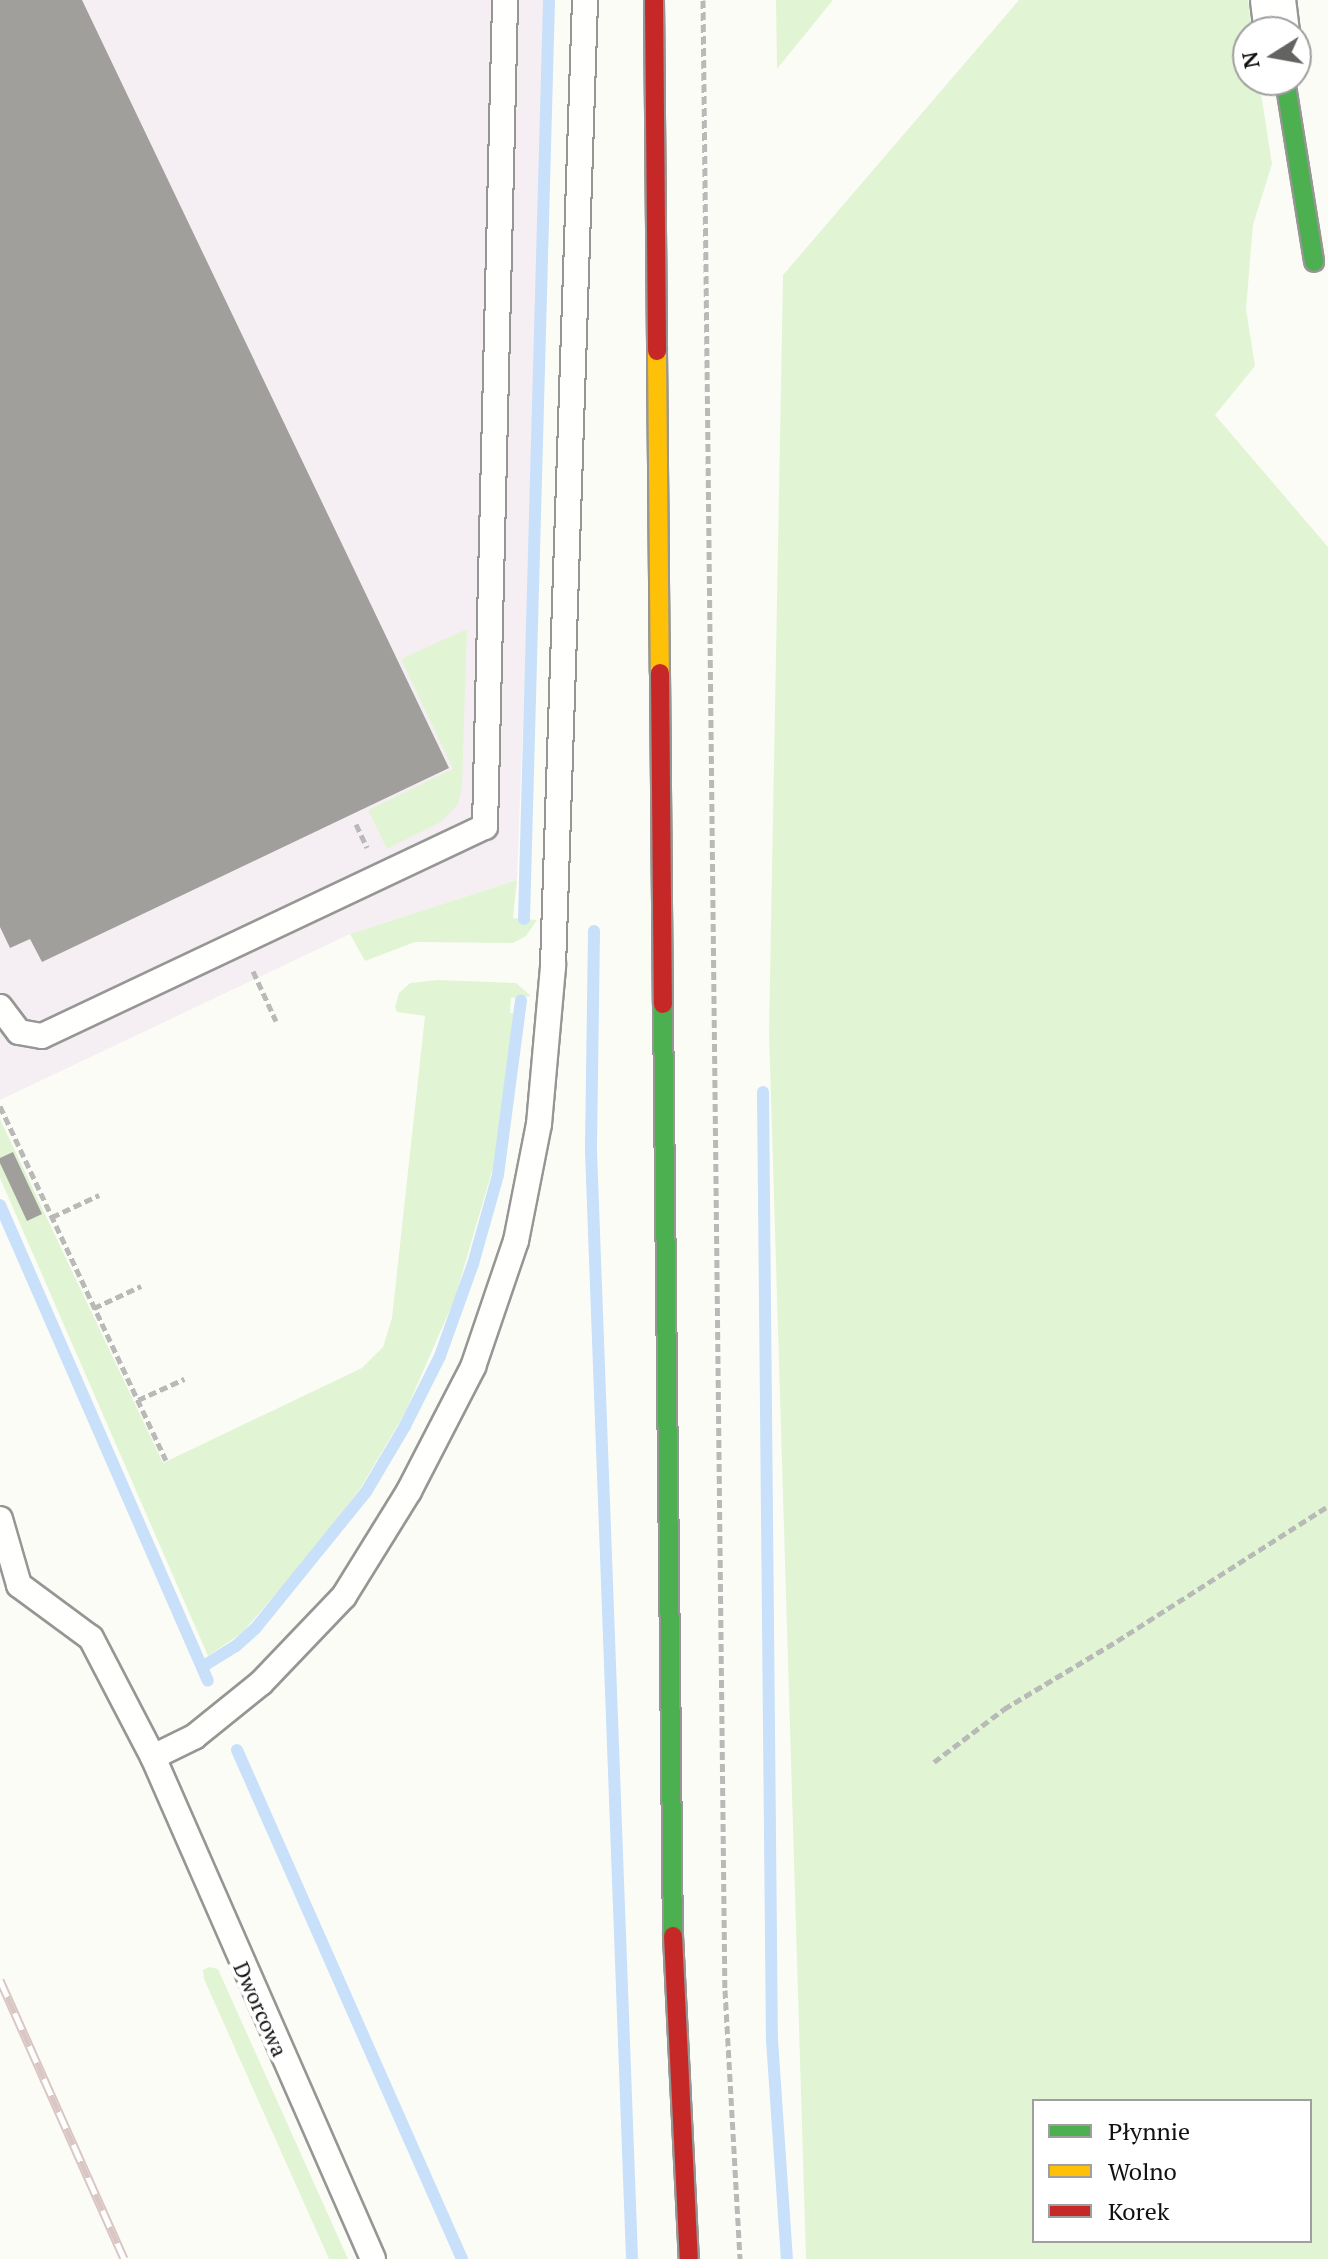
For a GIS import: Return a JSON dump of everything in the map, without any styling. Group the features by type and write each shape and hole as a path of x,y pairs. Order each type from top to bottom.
{"main road":[{"path":"654,0 671,1847 675,2032 689,2259"},
{"path":"1288,96 1314,262"}],"lane":[{"path":"0,1007 19,1032 42,1036 485,827 505,0"},
{"path":"153,1757 194,1737 261,1683 344,1596 409,1491 473,1367 516,1241 539,1124 552,981 585,0"},
{"name":"Dworcowa","path":"0,1519 19,1585 91,1638 153,1757 373,2259"}],"path":[{"path":"703,0 725,1990 740,2259"},
{"path":"261,988 276,1021"},
{"path":"0,1106 166,1460"},
{"path":"52,1217 99,1195"},
{"path":"94,1308 141,1286"},
{"path":"138,1400 184,1379"},
{"path":"934,1762 1004,1709 1328,1506"}],"shaded area":[{"path":"0,0 548,0 548,60 517,880 350,934 0,1100"}],"green space":[{"path":"776,0 833,0 777,69"},
{"path":"1019,0 1248,0 1250,16 1232,16 1232,96 1261,96 1272,164 1253,225 1246,309 1255,366 1215,415 1328,547 1328,2259 806,2259 769,1032 783,275"},
{"path":"467,629 462,787 458,804 441,822 387,849 368,810 453,769 401,659"},
{"path":"517,880 513,918 537,920 526,936 513,943 415,942 365,961 350,934"},
{"path":"438,980 516,983 531,996 511,998 510,1013 515,1013 497,1154 455,1298 405,1413 360,1489 312,1552 242,1633 208,1656 0,1178 0,1119 163,1463 362,1368 383,1347 392,1318 425,1016 397,1012 395,1007 399,993 410,983"},
{"path":"209,1967 218,1969 348,2259 329,2259 204,1979 203,1970"}],"building":[{"path":"0,0 82,0 449,768 42,962 30,939 10,948 0,927"},
{"path":"13,1152 42,1214 27,1221 0,1163 0,1158"}],"waterway":[{"path":"524,919 549,0"},
{"path":"594,931 591,1151 632,2259"},
{"path":"202,1667 236,1646 255,1629 366,1492 405,1426 440,1356 473,1264 498,1175 521,1001"},
{"path":"763,1092 772,2040 787,2259"},
{"path":"0,1205 208,1681"},
{"path":"237,1750 462,2259"}],"railway":[{"path":"0,1980 124,2259"}],"traffic: fast":[{"path":"1288,96 1314,262"},
{"path":"663,1004 673,1936"}],"traffic: slow":[{"path":"657,351 660,673"}],"traffic: jam":[{"path":"654,0 657,351"},
{"path":"660,673 663,1004"},
{"path":"673,1936 689,2259"}]}
